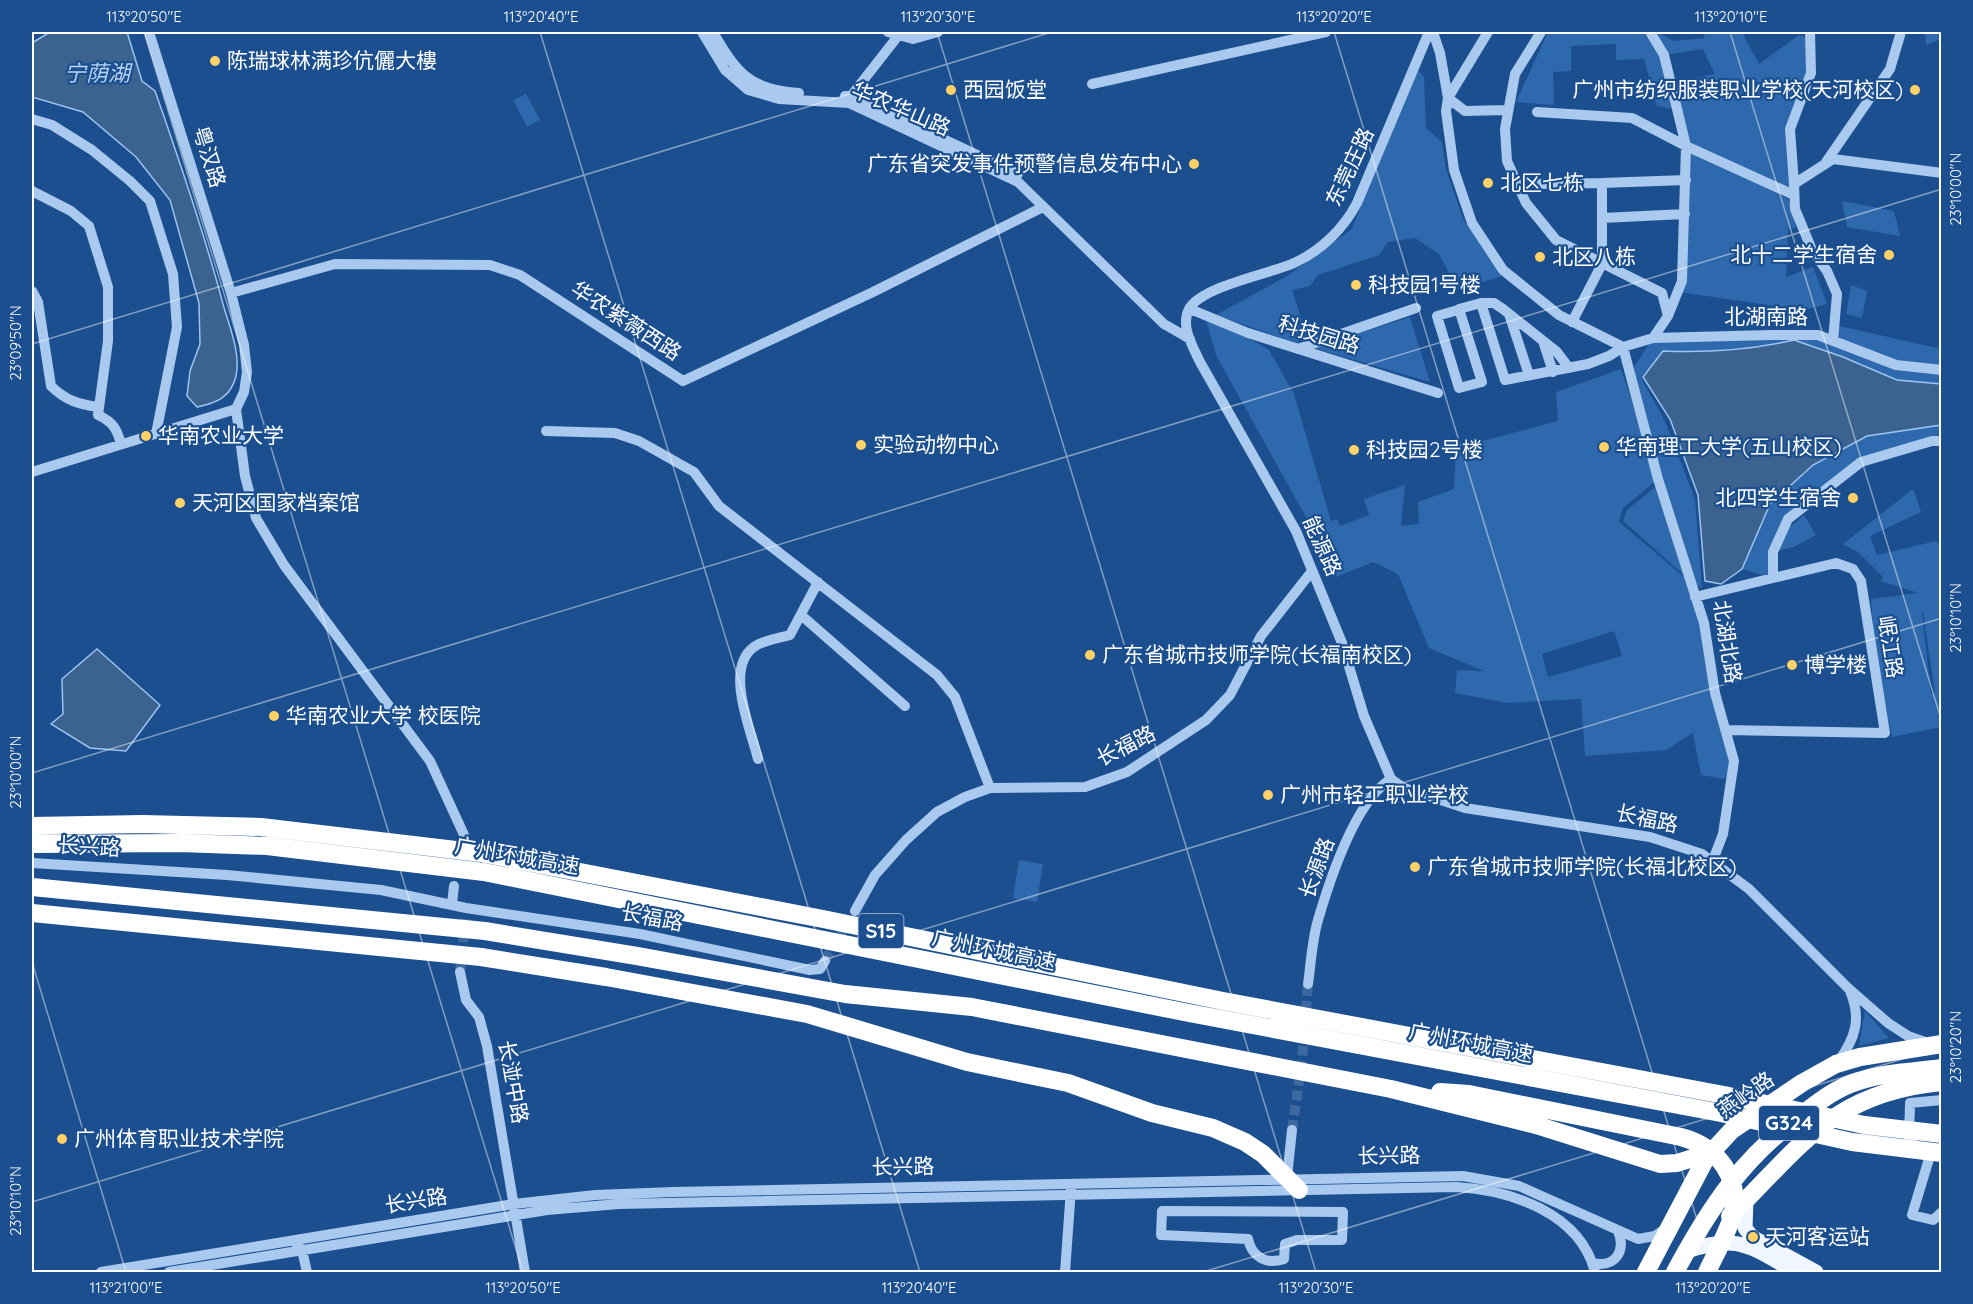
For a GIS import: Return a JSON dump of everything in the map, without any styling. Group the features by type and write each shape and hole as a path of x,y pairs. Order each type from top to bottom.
{"highway":[{"name":"广州环城高速","path":"32,826 163,824 261,827 481,853 823,919 1722,1104 1852,1142 1941,1153"},
{"name":"广州环城高速","path":"32,844 169,843 267,846 484,872 1189,1013 1722,1104 1941,1134"},
{"path":"32,887 485,932 637,956 845,994 955,1005 1255,1060 1391,1089 1536,1125 1660,1164 1685,1162 1709,1153"},
{"path":"32,913 481,957 807,1014 967,1062 1068,1083 1152,1113 1213,1128 1245,1142 1263,1154 1293,1184"},
{"path":"1028,1019 1085,1025 1107,1022 1302,1060"},
{"name":"燕岭路","path":"1646,1272 1709,1153 1741,1123 1802,1083 1836,1065 1881,1054 1941,1045"},
{"path":"1651,1272 1721,1177 1758,1135 1826,1083 1881,1054"},
{"name":"G324","path":"1675,1272 1717,1200 1769,1140 1828,1095 1868,1078 1941,1068"},
{"name":"G324","path":"1687,1251 1746,1200 1806,1140 1853,1105 1889,1090 1941,1082"},
{"path":"1391,1089 1469,1094 1690,1140 1709,1149 1719,1159 1732,1182 1734,1204 1729,1224 1707,1272"}],"main road":[{"path":"1746,1200 1745,1228 1756,1246 1796,1272"},
{"path":"1687,1251 1729,1241 1756,1246 1816,1272"}],"street":[{"name":"粤汉路","path":"149,32 231,293 244,345 247,372 244,392 236,409"},
{"name":"华农华山路","path":"702,32 725,70 751,87 779,99 850,100 1018,178 1042,207 1164,324 1190,339"},
{"name":"华农华山路","path":"713,32 731,63 751,87"},
{"path":"850,100 893,34 913,39 938,32"},
{"path":"1092,84 1326,32"},
{"path":"1431,32 1440,53 1448,98 1446,111 1454,171 1472,223 1503,270 1559,315 1623,347 1658,479 1695,597"},
{"name":"东莞庄路","path":"1190,309 1203,297 1216,291 1297,262 1342,228 1357,203 1431,32"},
{"path":"1448,98 1488,32"},
{"path":"1541,32 1515,74 1507,110 1507,161 1526,203 1556,240 1662,293 1668,316"},
{"path":"1650,32 1664,55 1686,146 1682,281 1668,316 1653,338"},
{"path":"1810,32 1811,73 1790,129 1795,209 1812,250 1827,272 1837,294 1833,341"},
{"path":"1824,165 1890,69 1901,32"},
{"path":"1448,98 1465,111 1507,110"},
{"path":"1538,112 1632,118 1686,146 1794,190"},
{"path":"32,119 52,125 92,150 130,181 150,201 173,274 177,327 156,434"},
{"path":"1794,190 1833,159 1941,172"},
{"path":"1536,184 1686,180"},
{"path":"1572,322 1602,264 1602,183"},
{"path":"32,191 41,193 71,211 89,226 108,287 108,341 97,407 98,415 110,421 118,430 122,444"},
{"name":"华农紫薇西路","path":"231,293 335,264 490,265 520,275 683,381 871,293 1042,207"},
{"path":"1602,218 1685,214"},
{"path":"32,291 38,303 51,386 61,396 79,404 97,407"},
{"path":"1459,309 1482,382 1459,388 1437,316 1459,309 1481,303 1494,303 1509,314 1557,352 1569,368"},
{"name":"北湖南路","path":"1481,303 1505,380 1569,368 1609,356 1623,347 1653,338 1818,335 1896,365 1941,370"},
{"path":"1298,349 1416,308"},
{"path":"1190,309 1186,325 1190,339"},
{"name":"科技园路","path":"1190,309 1248,333 1438,393"},
{"path":"1509,314 1529,375"},
{"name":"能源路","path":"1190,339 1296,531 1342,643 1377,749 1392,779"},
{"path":"1543,340 1552,372"},
{"path":"32,472 236,409 245,476 256,518 267,539 430,761 465,837"},
{"path":"546,431 615,433 639,441 694,472 719,506 937,675 955,697 990,788"},
{"path":"1773,578 1773,552 1788,519 1861,462 1932,441 1941,441"},
{"name":"北湖北路","path":"1713,860 1723,834 1734,761 1715,693 1704,623 1695,597 1836,563 1853,569"},
{"name":"岷江路","path":"1726,730 1885,733 1861,581 1853,569"},
{"name":"长福路","path":"855,911 875,875 922,826 946,807 990,788 1085,787 1127,772 1206,720 1230,695 1261,636 1312,572"},
{"path":"758,759 739,686 741,665 754,647 790,635 818,582"},
{"path":"801,615 905,706"},
{"name":"长福路","path":"1392,779 1404,788 1465,808 1661,839 1713,860 1760,899 1848,988 1897,1030 1922,1042 1941,1045"},
{"name":"长源路","path":"1308,984 1317,921 1352,828 1370,796 1392,779"},
{"name":"长兴路","path":"32,863 227,875 369,888 466,908"},
{"path":"452,904 453,885"},
{"path":"465,919 466,908"},
{"name":"长福路","path":"466,908 639,934 810,970 820,969 825,961"},
{"name":"长湴中路","path":"460,972 466,1000 479,1017 487,1046 525,1272"},
{"name":"长福路","path":"1836,1065 1853,1039 1856,1029 1855,1003 1848,988"},
{"path":"1941,1100 1910,1102 1909,1130 1909,1139 1929,1159 1912,1215 1933,1220 1941,1212"},
{"path":"1292,1130 1293,1184"},
{"name":"长兴路","path":"1071,1188 1293,1184 1436,1175 1483,1178 1533,1191 1638,1239 1655,1236 1669,1226 1684,1204"},
{"name":"长兴路","path":"101,1272 292,1240 515,1210 630,1203 1071,1188 1293,1184 1456,1187 1500,1194 1529,1204 1557,1218 1580,1239 1593,1268"},
{"path":"1065,1272 1071,1188"},
{"name":"长兴路","path":"170,1272 200,1270 515,1210"},
{"path":"1162,1211 1343,1212 1342,1240 1297,1240 1286,1244 1284,1259 1276,1261 1260,1258 1250,1247 1248,1239 1161,1235 1162,1211"},
{"path":"1593,1268 1607,1263 1620,1254 1622,1247 1618,1231"},
{"path":"292,1240 302,1250 307,1272"}],"shaded area":[{"path":"1643,32 1661,58 1673,109 1657,106 1644,59 1616,60 1616,44 1571,46 1571,71 1553,72 1554,105 1516,102 1547,34"},
{"path":"1650,32 1658,32 1673,41 1705,38 1703,32 1742,32 1759,64 1799,35 1810,39 1811,73 1790,129 1794,195 1701,154 1788,199 1796,227 1788,229 1786,277 1813,267 1827,304 1803,310 1679,292 1686,146 1673,83 1715,74 1703,49 1664,55"},
{"path":"1925,32 1941,32 1941,39 1926,45"},
{"path":"1415,67 1424,77 1426,128 1442,142 1446,169 1463,219 1502,276 1458,290 1439,254 1415,238 1388,242 1379,255 1318,275 1310,286 1292,290 1307,336 1296,343 1216,315 1287,276 1352,229"},
{"path":"526,94 540,120 527,127 513,100"},
{"path":"1842,201 1894,211 1900,236 1847,227"},
{"path":"1851,285 1867,291 1862,318 1846,314"},
{"path":"1204,313 1269,350 1294,394 1331,521 1337,519 1340,526 1369,515 1364,499 1405,485 1401,526 1419,524 1418,502 1454,489 1456,448 1558,421 1556,392 1621,369 1658,479 1623,508 1619,522 1689,581 1733,756 1725,779 1701,775 1693,733 1666,750 1585,756 1581,699 1508,703 1455,693 1457,670 1484,671 1429,648 1398,574 1373,562 1336,577 1318,539 1216,355","holes":["1614,631 1622,656 1548,677 1542,654"]},
{"path":"1410,317 1430,382 1314,348"},
{"path":"1835,325 1941,349 1941,384 1897,380 1843,357 1794,340 1749,350 1705,353 1663,352 1641,378 1665,421 1695,499 1702,589 1685,576 1632,370 1653,338 1818,335 1833,341"},
{"path":"1941,425 1941,431 1932,441 1861,462 1788,519 1776,548 1790,527 1804,515 1816,535 1794,547 1773,552 1773,578 1742,569 1770,504 1813,464 1867,436"},
{"path":"1655,487 1684,575 1623,521 1627,510"},
{"path":"1913,489 1921,512 1870,536 1877,555 1936,541 1941,547 1941,727 1892,737 1875,652 1871,599 1918,593 1881,581 1883,577 1858,552 1843,544","holes":["1923,612 1935,693 1931,694"]},
{"path":"1019,860 1043,864 1037,902 1013,898"},
{"path":"1865,1011 1889,1038 1859,1046"}],"water":[{"name":"宁荫湖","path":"50,32 127,32 142,81 155,91 200,224 236,349 237,367 234,383 227,394 217,401 197,407 187,396 190,371 200,344 199,303 170,200 136,157 83,112 32,97 32,43"},
{"path":"1794,340 1843,357 1897,380 1941,384 1941,425 1867,436 1813,465 1770,504 1742,569 1721,584 1705,581 1698,495 1670,419 1643,377 1663,351 1729,350"},
{"path":"97,649 160,705 126,751 90,748 51,724 63,714 62,679"}],"tunnel":[{"path":"460,972 465,919"},
{"path":"825,961 849,920"},
{"path":"1292,1130 1302,1060 1308,984"}],"place":[{"name":"陈瑞球林满珍伉儷大樓","path":"215,61"},
{"name":"西园饭堂","path":"951,90"},
{"name":"广州市纺织服装职业学校(天河校区)","path":"1915,90"},
{"name":"广东省突发事件预警信息发布中心","path":"1194,164"},
{"name":"北区七栋","path":"1488,183"},
{"name":"北十二学生宿舍","path":"1889,255"},
{"name":"北区八栋","path":"1540,257"},
{"name":"科技园1号楼","path":"1356,285"},
{"name":"华南农业大学","path":"146,436"},
{"name":"实验动物中心","path":"861,445"},
{"name":"华南理工大学(五山校区)","path":"1604,447"},
{"name":"科技园2号楼","path":"1354,450"},
{"name":"北四学生宿舍","path":"1853,498"},
{"name":"天河区国家档案馆","path":"180,503"},
{"name":"广东省城市技师学院(长福南校区)","path":"1090,655"},
{"name":"博学楼","path":"1792,665"},
{"name":"华南农业大学 校医院","path":"274,716"},
{"name":"广州市轻工职业学校","path":"1268,795"},
{"name":"广东省城市技师学院(长福北校区)","path":"1415,867"},
{"name":"广州体育职业技术学院","path":"62,1139"},
{"name":"天河客运站","path":"1753,1237"}]}
